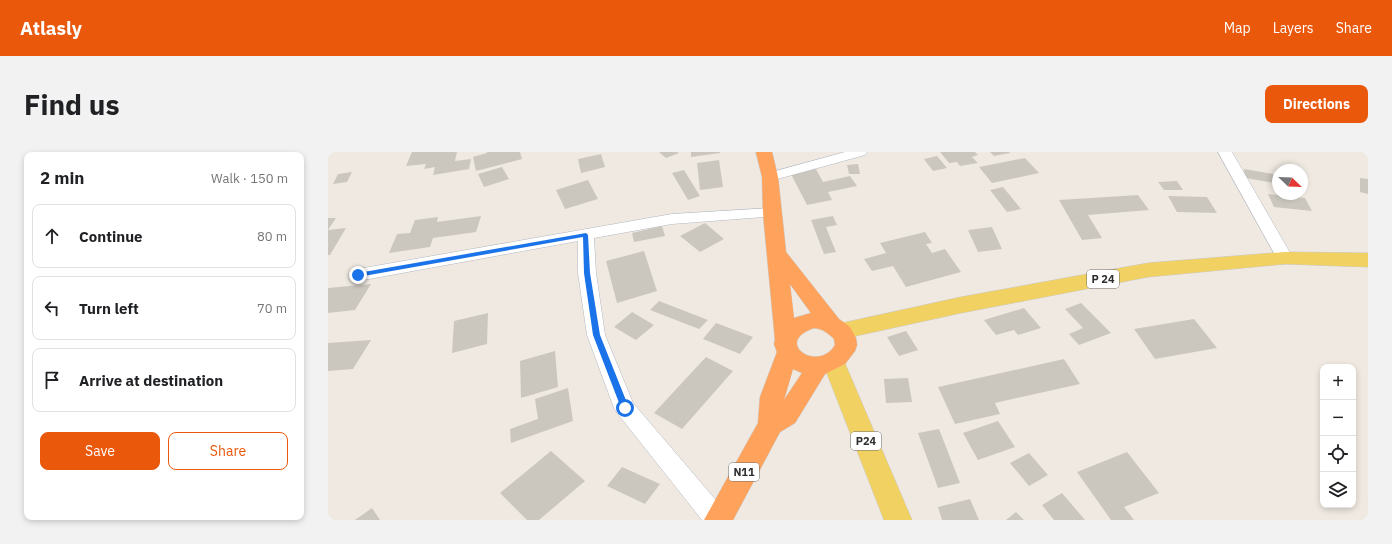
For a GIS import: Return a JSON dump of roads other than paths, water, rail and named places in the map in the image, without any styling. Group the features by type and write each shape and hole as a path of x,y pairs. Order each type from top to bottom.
{"highway":[{"path":"764,152 770,177 772,212 786,346 795,361 805,366 825,364"},
{"path":"777,254 845,337 844,350 825,364 790,412 786,416 771,424 769,413 772,394 790,331 803,322 814,320 836,327"},
{"name":"N11","path":"717,520 771,424"}],"main road":[{"name":"P 24","path":"836,327 1148,270 1285,258 1368,260"},
{"name":"P24","path":"825,364 898,520"}],"street":[{"path":"770,177 860,152"},
{"path":"1226,152 1285,258"},
{"path":"358,275 672,219 772,212"},
{"path":"586,235 587,273 596,335 625,408 717,520"}]}
